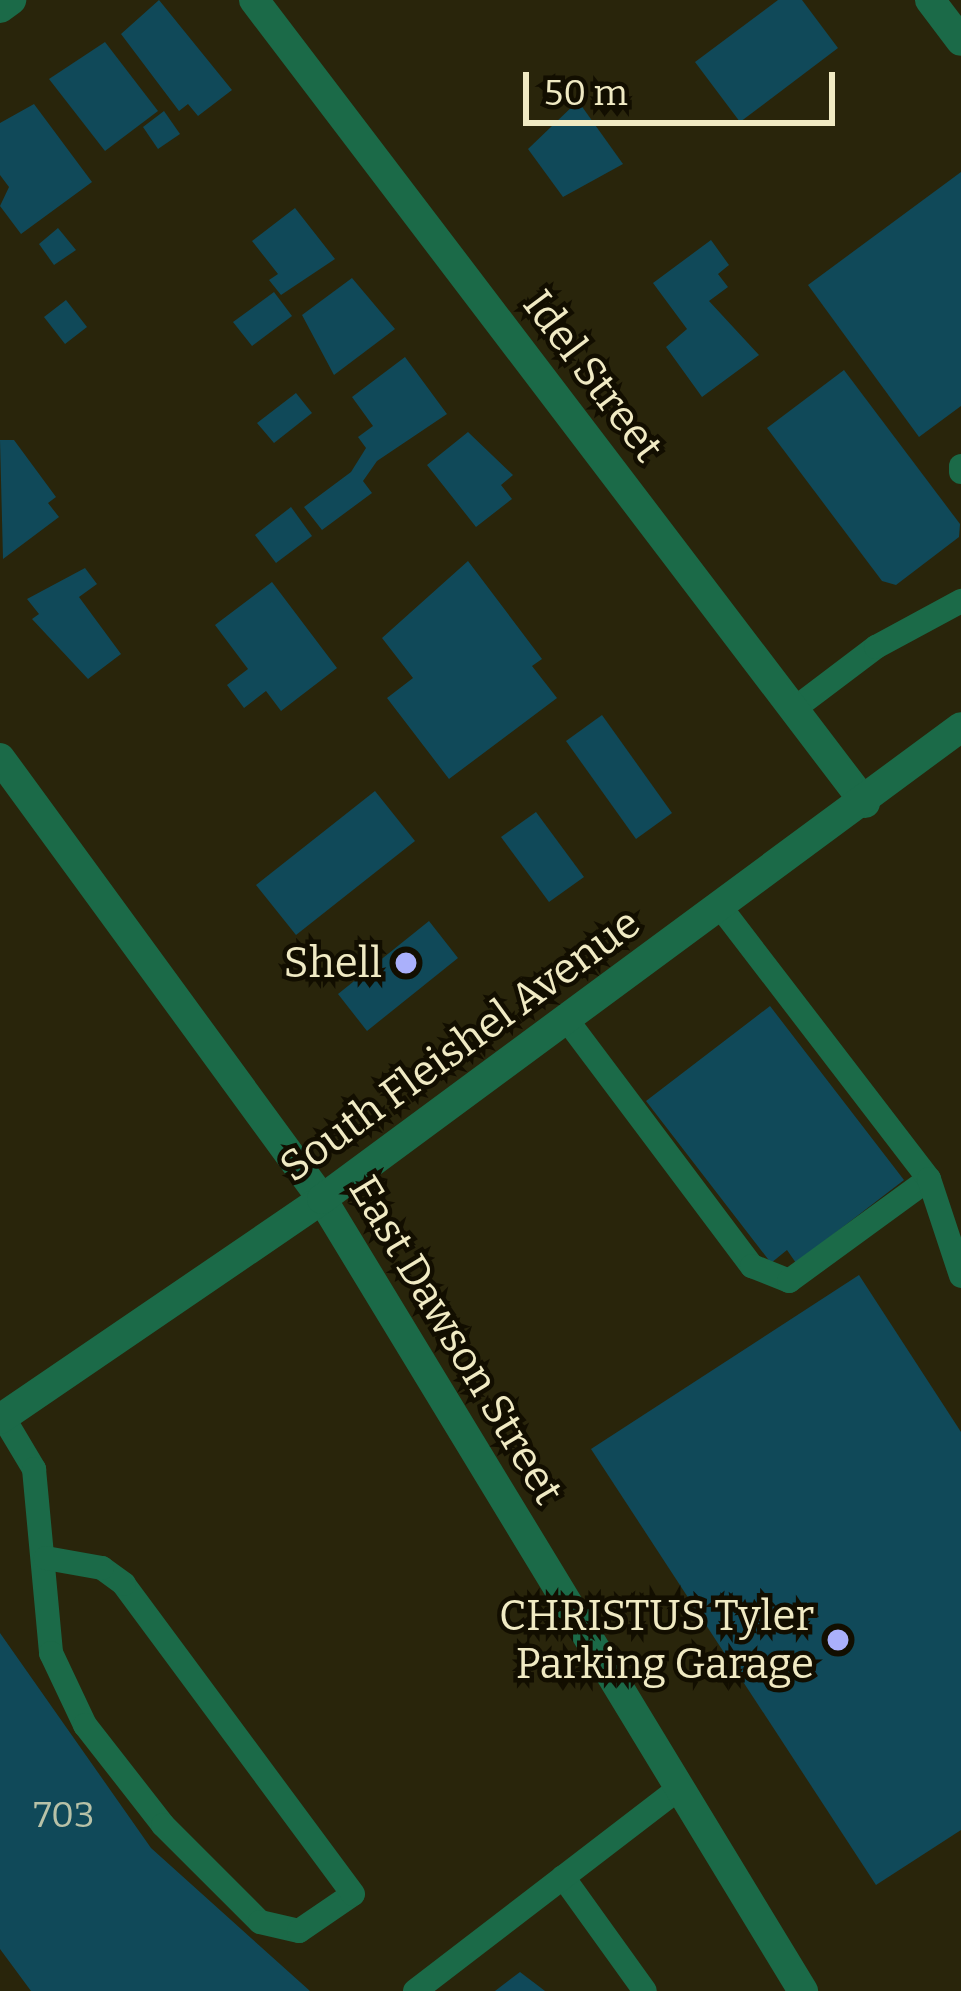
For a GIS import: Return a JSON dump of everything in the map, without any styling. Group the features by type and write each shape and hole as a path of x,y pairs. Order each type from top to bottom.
{"street":[{"path":"0,8 11,0"},
{"name":"Idel Street","path":"254,0 865,803"},
{"path":"930,0 961,41"},
{"name":"South Fleishel Avenue","path":"2,1418 322,1199 865,803 961,727"},
{"name":"East Dawson Street","path":"0,758 322,1199 803,1991"}],"lane":[{"path":"794,709 961,601"},
{"path":"721,908 928,1179 961,1276"},
{"path":"567,1020 752,1266 789,1281 928,1179"},
{"path":"2,1418 34,1469 46,1558 51,1653 63,1690 163,1825 274,1929 315,1924 353,1894 124,1583 103,1568 46,1558"},
{"path":"415,1991 678,1789"},
{"path":"563,1877 644,1991"}],"building":[{"path":"159,0 232,90 198,116 188,104 179,111 121,34"},
{"path":"778,0 802,0 838,48 740,122 695,62"},
{"path":"105,42 158,111 105,151 49,79"},
{"path":"578,101 623,164 563,197 528,149"},
{"path":"34,104 92,182 21,234 0,206 9,187 0,175 0,123"},
{"path":"164,111 180,134 158,149 143,127"},
{"path":"961,172 961,406 919,437 808,285"},
{"path":"295,208 335,259 281,295 269,280 278,274 252,241"},
{"path":"58,228 76,250 54,265 39,244"},
{"path":"711,240 729,265 718,274 728,287 709,301 759,355 702,397 666,347 687,329 653,283"},
{"path":"352,278 395,329 334,375 302,315"},
{"path":"274,292 292,316 252,346 233,322"},
{"path":"66,300 87,327 65,344 44,317"},
{"path":"405,357 447,414 377,461 363,481 372,493 322,530 304,507 351,472 366,448 358,437 373,426 352,397"},
{"path":"844,370 960,524 959,537 896,585 882,581 767,428"},
{"path":"296,393 312,413 274,443 257,423"},
{"path":"468,432 513,475 501,485 512,499 476,527 427,465"},
{"path":"0,440 14,440 56,497 48,503 59,517 3,559"},
{"path":"291,507 312,536 276,563 255,535"},
{"path":"468,561 542,659 532,666 557,698 449,779 387,698 413,678 382,638"},
{"path":"85,568 97,584 79,597 121,654 88,679 32,619 39,614 27,599"},
{"path":"272,582 337,668 281,711 266,691 244,708 227,685 248,669 215,625"},
{"path":"602,715 672,813 636,839 566,741"},
{"path":"375,791 415,841 296,935 256,885"},
{"path":"536,812 584,877 549,902 501,837"},
{"path":"429,921 458,958 367,1031 338,994"},
{"path":"770,1006 904,1180 796,1263 787,1250 771,1263 646,1101"},
{"name":"CHRISTUS Tyler Parking Garage","path":"859,1275 961,1432 961,1830 876,1885 591,1449"},
{"path":"0,1633 151,1848 310,1991 31,1991 0,1949"},
{"path":"520,1972 545,1991 495,1991"}],"place":[{"name":"Shell","path":"406,963"},
{"name":"CHRISTUS Tyler Parking Garage","path":"838,1640"}]}
